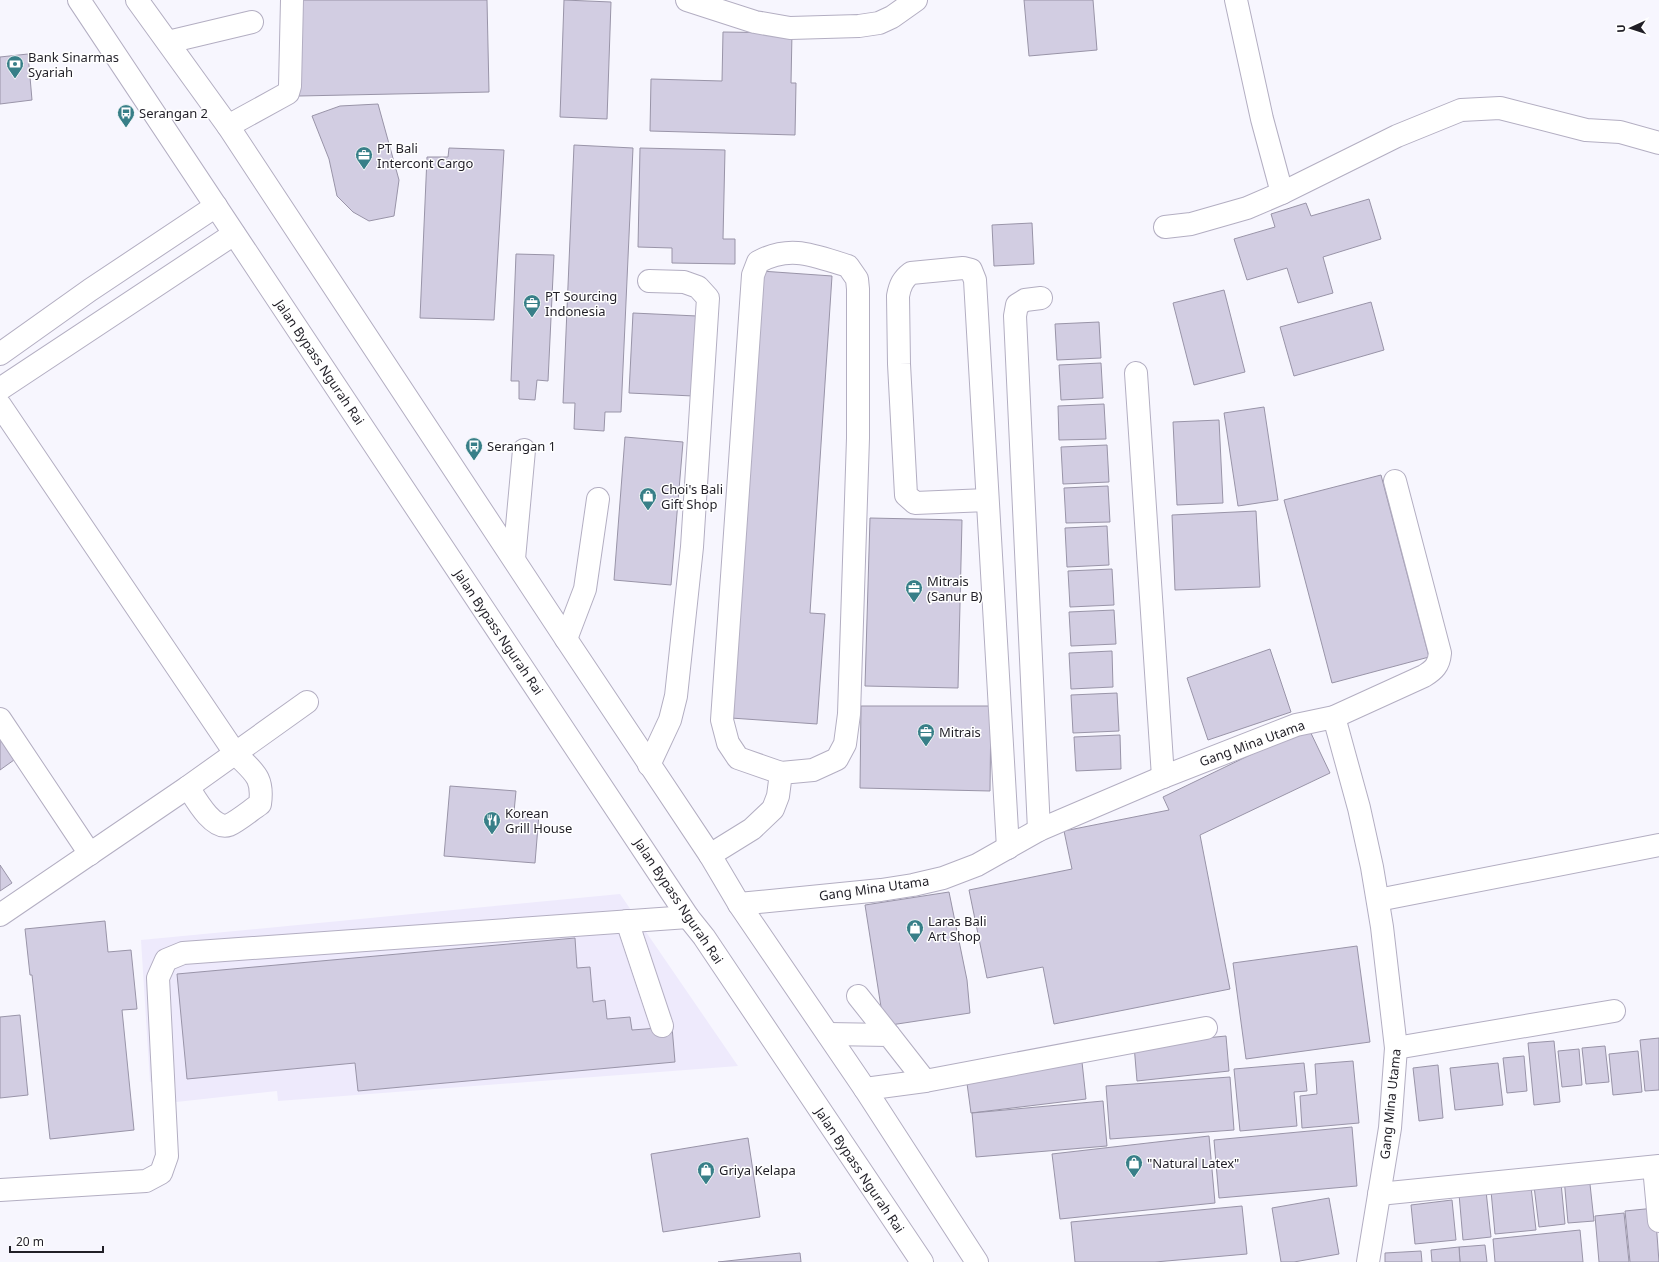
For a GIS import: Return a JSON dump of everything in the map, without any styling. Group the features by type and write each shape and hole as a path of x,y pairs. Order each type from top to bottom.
{"main road":[{"path":"137,0 228,126 649,765 710,855 739,904 865,1089 977,1262"},
{"path":"228,126 288,93 290,79 292,0"},
{"path":"687,0 755,22 790,28 859,26 879,23 892,17 916,0"},
{"path":"1236,0 1262,119 1282,193"},
{"name":"Jalan Bypass Ngurah Rai","path":"80,1 688,917 708,944 922,1262"},
{"path":"168,42 252,22"},
{"path":"1165,227 1191,224 1246,208 1282,193 1397,136 1461,110 1500,108 1586,130 1620,132 1659,143"},
{"path":"0,354 90,290 216,206"},
{"path":"0,389 234,234"},
{"path":"801,252 848,266 857,279 858,438 850,698 845,744 837,759 813,770 781,773 738,758 728,743 722,720 753,275 758,262 771,255 801,252"},
{"path":"987,500 915,503 906,495 899,364 898,296 900,286 905,278 911,273 963,268 971,270 974,274 1008,848"},
{"path":"649,281 684,282 698,287 708,298 692,547 676,696 670,720 649,765"},
{"path":"1039,830 1014,316 1017,305 1025,300 1041,298"},
{"path":"1136,373 1164,777"},
{"path":"0,405 235,753 259,777 262,791 260,804 228,826 219,824 210,819 188,787"},
{"path":"514,559 524,450"},
{"path":"1334,717 1424,676 1434,670 1440,662 1438,642 1395,480"},
{"path":"566,639 585,589 598,499"},
{"path":"0,915 188,787 307,702"},
{"name":"Gang Mina Utama","path":"739,904 880,890 913,885 943,878 976,864 1039,830 1164,777 1296,725 1334,717 1359,808 1378,900 1396,1048 1390,1128 1368,1262"},
{"path":"0,719 90,854"},
{"path":"710,855 752,829 773,809 778,796 781,773"},
{"path":"1378,900 1659,845"},
{"path":"0,1190 146,1180 161,1173 167,1156 158,978 166,960 184,953 688,917"},
{"path":"628,921 662,1026"},
{"path":"858,996 925,1082"},
{"path":"1396,1048 1614,1011"},
{"path":"865,1089 925,1082 1206,1028"},
{"path":"828,1034 889,1036"},
{"path":"1379,1194 1656,1167 1659,1222"}],"shaded area":[{"path":"620,894 738,1066 278,1101 277,1091 176,1102 175,1079 150,1082 141,940"}],"building":[{"path":"297,0 487,0 489,92 299,96"},
{"path":"564,0 611,2 607,119 560,117"},
{"path":"1024,0 1093,0 1097,50 1029,56"},
{"path":"723,32 792,33 791,83 796,83 795,135 650,131 651,79 722,81"},
{"name":"Bank Sinarmas Syariah","path":"28,54 32,100 0,104 0,57"},
{"name":"PT Bali Intercont Cargo","path":"378,104 399,180 394,216 369,221 353,212 337,196 329,159 312,116 340,106"},
{"path":"574,145 633,148 621,412 605,412 604,431 574,429 575,403 563,403"},
{"path":"449,148 504,150 494,320 420,318 427,157 448,157"},
{"path":"640,148 725,150 723,239 735,239 735,264 672,263 672,248 638,247"},
{"path":"1369,199 1381,239 1323,257 1333,293 1298,303 1287,268 1247,280 1234,239 1275,227 1271,214 1306,203 1311,216"},
{"path":"1032,223 1034,264 994,266 992,225"},
{"name":"PT Sourcing Indonesia","path":"516,254 554,255 548,381 537,380 535,400 519,399 519,381 511,381"},
{"path":"761,271 832,276 810,613 825,614 817,724 731,718"},
{"path":"1224,290 1245,372 1194,385 1173,303"},
{"path":"1371,302 1384,350 1294,376 1280,327"},
{"path":"633,313 697,316 693,396 629,393"},
{"path":"1099,322 1101,358 1057,360 1055,324"},
{"path":"1101,363 1103,398 1061,400 1059,365"},
{"path":"1104,404 1106,439 1059,440 1058,406"},
{"path":"1264,407 1278,500 1238,506 1224,413"},
{"path":"1219,420 1223,503 1177,505 1173,422"},
{"name":"Choi's Bali Gift Shop","path":"625,437 683,442 671,585 614,580"},
{"path":"1107,445 1109,482 1063,484 1061,447"},
{"path":"1381,475 1429,657 1332,683 1284,500"},
{"path":"1108,486 1110,522 1066,523 1064,488"},
{"path":"1256,511 1260,587 1175,590 1172,515"},
{"name":"Mitrais (Sanur B)","path":"870,518 962,520 958,688 865,686"},
{"path":"1107,526 1109,565 1067,567 1065,528"},
{"path":"1112,569 1114,605 1070,607 1068,571"},
{"path":"1114,610 1116,644 1071,646 1069,612"},
{"path":"1270,649 1291,712 1208,740 1187,678"},
{"path":"1112,651 1113,687 1071,689 1069,653"},
{"path":"1117,693 1119,731 1073,733 1071,695"},
{"name":"Mitrais","path":"861,706 991,706 990,791 860,788"},
{"path":"1308,727 1330,773 1200,835 1230,989 1054,1024 1043,967 987,978 969,890 1072,869 1064,831 1169,810 1163,797"},
{"path":"1120,735 1121,769 1076,771 1074,737"},
{"path":"0,739 14,760 0,770"},
{"name":"Korean Grill House","path":"450,786 516,791 514,812 539,814 535,863 444,856"},
{"path":"0,865 12,883 0,891"},
{"name":"Laras Bali Art Shop","path":"949,892 967,980 970,1013 884,1026 865,905"},
{"path":"105,921 108,952 131,950 137,1009 122,1010 134,1130 50,1139 32,975 30,975 25,929"},
{"path":"575,938 577,968 590,967 593,1002 605,1000 607,1019 630,1017 632,1030 672,1027 675,1062 358,1091 355,1063 187,1079 177,974"},
{"path":"1357,946 1370,1042 1246,1059 1233,963"},
{"path":"20,1015 28,1095 0,1098 0,1017"},
{"path":"1226,1036 1229,1071 1137,1081 1134,1045"},
{"path":"1659,1038 1659,1090 1645,1091 1640,1040"},
{"path":"1554,1041 1560,1102 1534,1105 1528,1043"},
{"path":"1605,1046 1609,1082 1586,1084 1582,1048"},
{"path":"1579,1049 1582,1085 1562,1087 1558,1051"},
{"path":"1638,1051 1642,1092 1613,1095 1609,1054"},
{"path":"1524,1056 1527,1091 1507,1093 1503,1058"},
{"path":"1353,1061 1359,1123 1302,1128 1300,1096 1317,1094 1315,1064"},
{"path":"1082,1062 1086,1099 971,1113 966,1076"},
{"path":"1304,1063 1307,1091 1294,1092 1297,1126 1240,1131 1234,1069"},
{"path":"1498,1063 1503,1105 1455,1110 1450,1068"},
{"path":"1438,1065 1443,1118 1419,1121 1413,1068"},
{"path":"1230,1077 1234,1130 1110,1139 1106,1086"},
{"path":"1103,1101 1107,1146 976,1157 972,1113"},
{"path":"1352,1127 1357,1186 1219,1198 1214,1140"},
{"name":"\"Natural Latex\"","path":"1209,1136 1215,1203 1060,1219 1052,1154"},
{"name":"Griya Kelapa","path":"748,1138 760,1217 663,1232 651,1154"},
{"path":"1589,1175 1594,1221 1568,1223 1564,1178"},
{"path":"1561,1183 1565,1224 1539,1227 1534,1186"},
{"path":"1531,1187 1536,1230 1495,1234 1491,1191"},
{"path":"1486,1191 1491,1237 1463,1240 1459,1194"},
{"path":"1329,1198 1339,1254 1294,1262 1281,1262 1272,1208"},
{"path":"1452,1200 1456,1240 1415,1244 1411,1205"},
{"path":"1242,1206 1247,1254 1155,1262 1075,1262 1071,1222"},
{"path":"1655,1208 1659,1262 1630,1262 1625,1211"},
{"path":"1624,1213 1629,1262 1599,1262 1595,1216"},
{"path":"1580,1230 1583,1262 1495,1262 1493,1239"},
{"path":"1485,1245 1487,1262 1460,1262 1459,1247"},
{"path":"1459,1247 1460,1262 1432,1262 1431,1250"},
{"path":"1421,1251 1422,1262 1385,1262 1385,1253"},
{"path":"800,1253 801,1262 718,1262"}],"place":[{"name":"Bank Sinarmas Syariah","path":"15,79"},
{"name":"Serangan 2","path":"126,128"},
{"name":"PT Bali Intercont Cargo","path":"364,170"},
{"name":"PT Sourcing Indonesia","path":"532,318"},
{"name":"Serangan 1","path":"474,461"},
{"name":"Choi's Bali Gift Shop","path":"648,511"},
{"name":"Mitrais (Sanur B)","path":"914,603"},
{"name":"Mitrais","path":"926,747"},
{"name":"Korean Grill House","path":"492,835"},
{"name":"Laras Bali Art Shop","path":"915,943"},
{"name":"\"Natural Latex\"","path":"1134,1178"},
{"name":"Griya Kelapa","path":"706,1185"}]}
